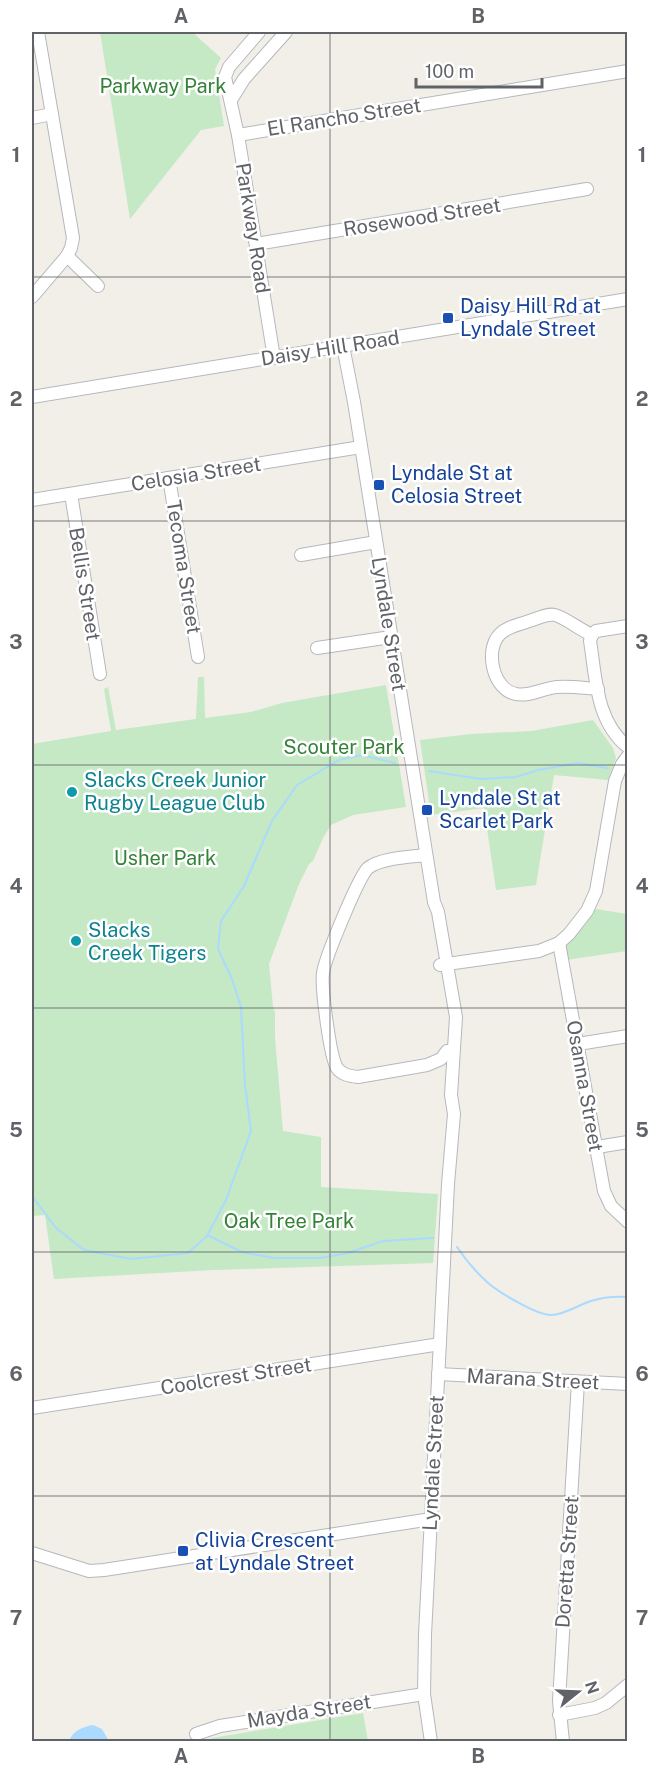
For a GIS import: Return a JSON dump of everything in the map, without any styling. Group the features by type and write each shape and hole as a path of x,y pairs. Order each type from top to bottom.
{"street":[{"path":"32,297 67,256 73,238 38,32"},
{"name":"Parkway Road","path":"259,32 229,67 225,77 238,135 274,358"},
{"path":"231,100 244,79 286,32"},
{"name":"El Rancho Street","path":"238,135 627,71"},
{"path":"32,118 52,114"},
{"name":"Rosewood Street","path":"256,244 587,189"},
{"path":"67,256 98,286"},
{"name":"Daisy Hill Road","path":"32,397 627,299"},
{"name":"Lyndale Street","path":"343,346 426,855 434,902 438,912 449,1026 445,1101 448,1114 448,1184"},
{"name":"Celosia Street","path":"32,500 361,447"},
{"name":"Tecoma Street","path":"169,478 198,657"},
{"name":"Bellis Street","path":"71,494 100,674"},
{"path":"301,555 376,542"},
{"path":"591,635 562,618 554,615 544,616 507,628 498,636 492,657 496,677 505,690 517,695 557,687 598,689"},
{"path":"627,626 596,631 591,635 590,641 605,719 627,747"},
{"path":"317,648 391,637"},
{"path":"444,964 539,951 559,943 569,934 587,911 596,891 615,781 627,756"},
{"path":"426,855 376,863 363,873 327,957 323,983 333,1058 338,1069 347,1076 358,1077 428,1065 441,1059 447,1051"},
{"name":"Osanna Street","path":"559,943 604,1191 611,1206 627,1222"},
{"name":"Lyndale Street","path":"432,1742 424,1694 425,1635 448,1184 454,1114 451,1095 456,1029 444,964"},
{"path":"578,1044 627,1036"},
{"path":"428,1065 446,1078"},
{"path":"597,1147 627,1142"},
{"name":"Coolcrest Street","path":"32,1408 440,1344"},
{"name":"Marana Street","path":"438,1374 627,1384"},
{"name":"Doretta Street","path":"563,1742 559,1701 578,1382"},
{"path":"32,1553 89,1571 104,1570 431,1519"},
{"path":"559,1715 595,1708 606,1703 627,1685"},
{"name":"Mayda Street","path":"196,1734 220,1726 424,1694"}],"green space":[{"name":"Parkway Park","path":"100,32 192,32 221,58 215,69 224,126 201,130 130,219"},
{"name":"Usher Park","path":"198,677 204,677 205,718 251,712 282,703 386,685 406,807 353,815 331,825 323,838 299,884 269,964 275,1013 275,1038 283,1131 321,1137 321,1187 438,1194 433,1263 213,1270 54,1279 45,1215 32,1216 32,744 111,731 104,689 108,687 116,730 196,719"},
{"path":"593,720 613,748 616,758 608,780 554,775 536,885 496,890 484,808 431,815 420,740 471,734 532,731"},
{"path":"596,909 627,914 627,951 566,960 564,946 585,925"},
{"path":"363,1713 368,1741 209,1741 212,1738"}],"water":[{"path":"93,1725 102,1729 109,1741 69,1741 78,1730"}],"waterway":[{"path":"32,1196 56,1228 84,1250 131,1259 188,1253 207,1236 226,1200 251,1131 245,1085 241,1007 232,979 218,949 221,921 244,886 272,821 297,785 339,760 362,755 395,763"},
{"path":"429,771 481,779 516,777 538,770 578,763 607,768"},
{"path":"209,1236 242,1252 273,1258 320,1258 348,1253 383,1241 433,1238"},
{"path":"457,1247 475,1270 492,1286 537,1312 552,1315 600,1299 628,1297"}],"place":[{"name":"Daisy Hill Rd at Lyndale Street","path":"448,318"},
{"name":"Lyndale St at Celosia Street","path":"379,485"},
{"name":"Slacks Creek Junior Rugby League Club","path":"72,792"},
{"name":"Lyndale St at Scarlet Park","path":"427,810"},
{"name":"Slacks Creek Tigers","path":"76,941"},
{"name":"Clivia Crescent at Lyndale Street","path":"183,1551"}],"park label":[{"name":"Scouter Park","path":"344,747"},
{"name":"Oak Tree Park","path":"289,1221"}]}
